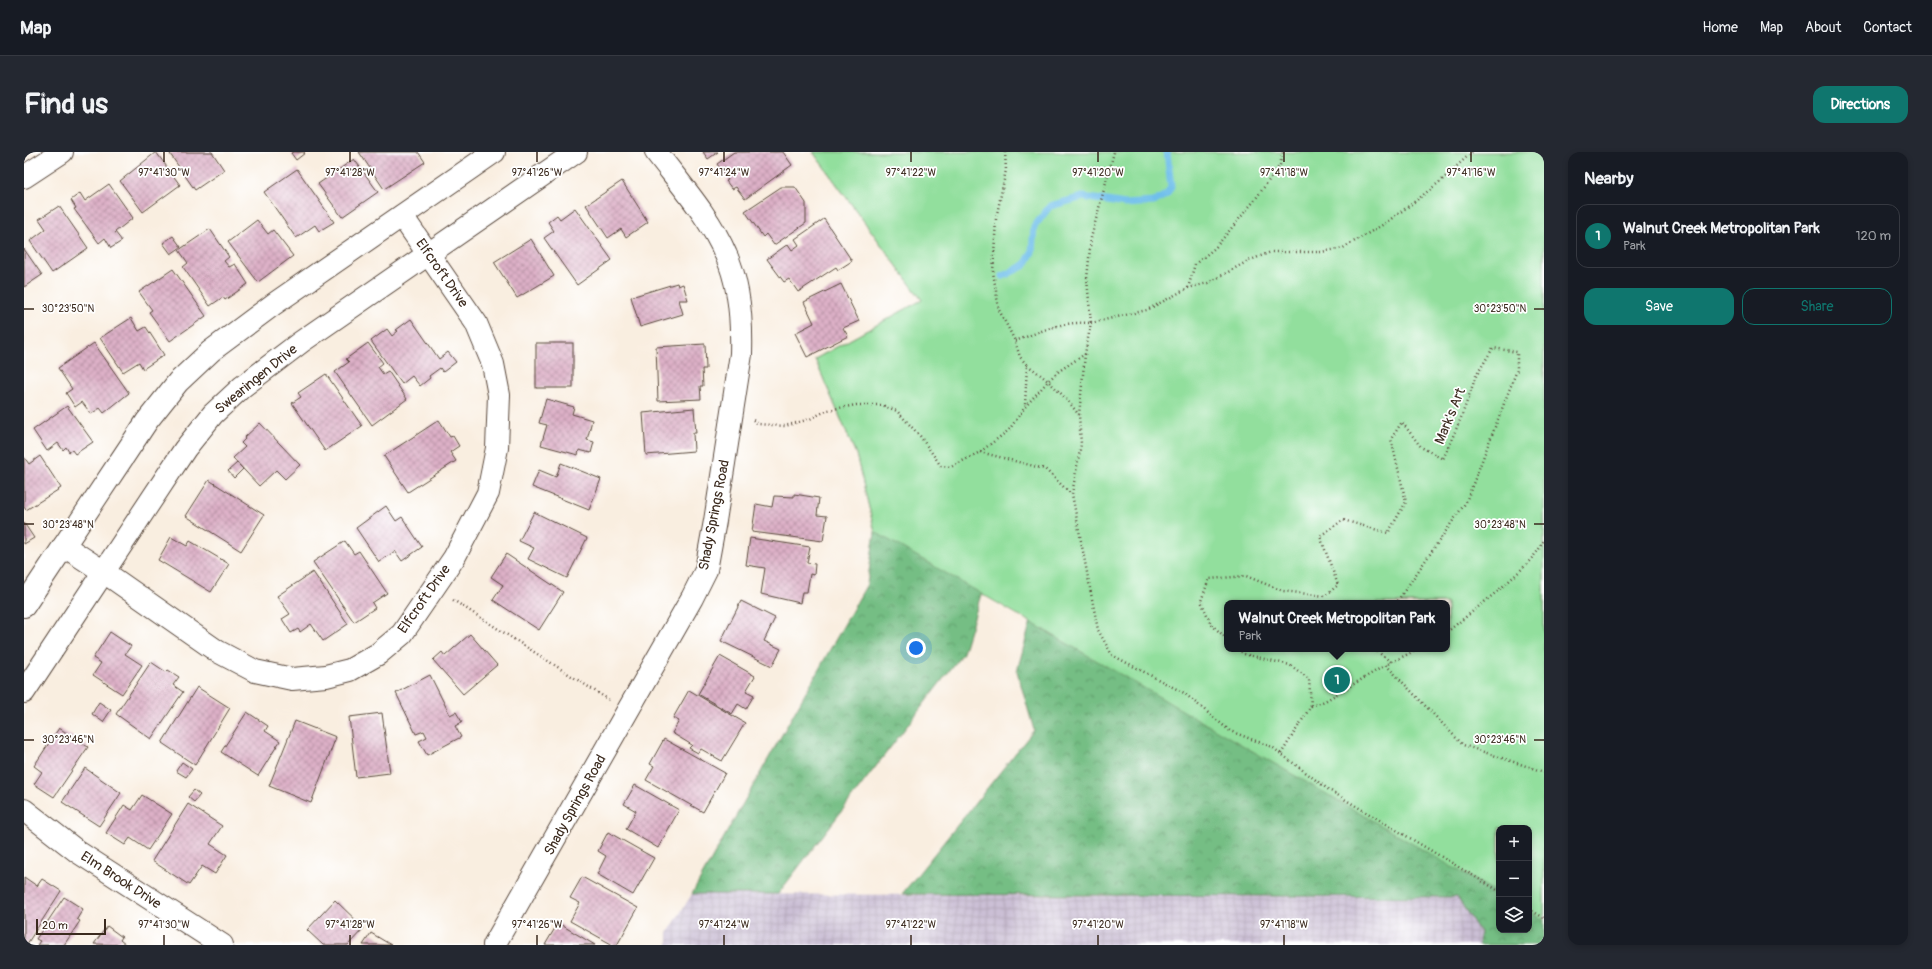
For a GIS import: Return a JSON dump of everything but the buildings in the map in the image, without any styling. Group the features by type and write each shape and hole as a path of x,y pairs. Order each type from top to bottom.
{"street":[{"path":"24,178 62,152"},
{"path":"24,606 147,421 178,382 211,351 274,304 494,152"},
{"name":"Swearingen Drive","path":"24,692 185,449 213,414 242,387 301,342 576,152"},
{"name":"Shady Springs Road","path":"494,945 673,632 706,570 741,354 742,328 736,288 727,256 708,221 656,152"},
{"name":"Elfcroft Drive","path":"64,546 217,651 255,671 292,679 326,676 350,670 378,654 402,634 454,558 488,493 498,448 499,395 493,364 476,322 402,216"},
{"name":"Elm Brook Drive","path":"24,810 78,852 222,945"}],"path":[{"path":"1005,152 1006,170 996,219 993,272 1000,310 1015,341 1020,357 1027,365 1049,380 1065,396 1080,415"},
{"path":"1114,152 1091,238 1087,279 1091,323 1084,354 1080,415 1080,444 1072,494 1098,630 1112,654 1184,693 1230,731 1272,747 1329,790 1496,889"},
{"path":"1188,288 1195,264 1215,248 1254,201 1280,165 1283,152"},
{"path":"1015,341 1059,324 1073,322 1091,323 1147,310 1188,288 1208,283 1248,261 1271,252 1321,252 1343,248 1384,224 1413,203 1442,180 1472,152"},
{"name":"Mark's Art","path":"1224,636 1211,624 1201,601 1209,579 1246,576 1283,590 1325,596 1338,585 1320,536 1343,520 1388,533 1406,502 1390,439 1402,422 1422,447 1443,459 1461,418 1476,376 1493,348 1517,352 1517,370 1466,502 1398,600"},
{"path":"733,400 758,424 785,426 810,420 828,410 856,405 882,405 897,411 920,436 941,466 951,467 980,452 1009,430 1025,407 1049,380 1059,371 1084,354"},
{"path":"1025,407 1027,365"},
{"path":"980,452 1045,469 1072,494"},
{"path":"1450,629 1525,566 1542,546 1544,540"},
{"path":"449,598 614,703"},
{"path":"1242,652 1244,654 1290,665 1309,679 1311,706 1281,754"},
{"path":"1378,652 1390,662"},
{"path":"1311,706 1325,702 1390,662 1412,652"},
{"path":"1386,665 1463,745 1544,772"},
{"path":"1532,911 1544,918"}],"shaded area":[{"path":"692,894 1457,897 1480,932 1479,945 668,945 668,933"}],"green space":[{"path":"813,152 1000,152 997,543 963,653 778,894 692,894 867,584 875,532 856,454 815,359 922,300"},
{"path":"813,152 1544,152 1544,920 1532,913 1532,825 1496,825 1496,892 875,532 856,454 815,359 922,300"},
{"path":"1544,152 1544,945 1479,945 1480,932 1457,897 902,894 1034,730 1017,671 1041,585"}],"waterway":[{"path":"1003,276 1025,265 1032,252 1034,227 1050,206 1083,197 1125,204 1154,202 1167,194 1171,187 1167,152"}],"place":[{"name":"Walnut Creek Metropolitan Park","path":"1337,680"}]}
